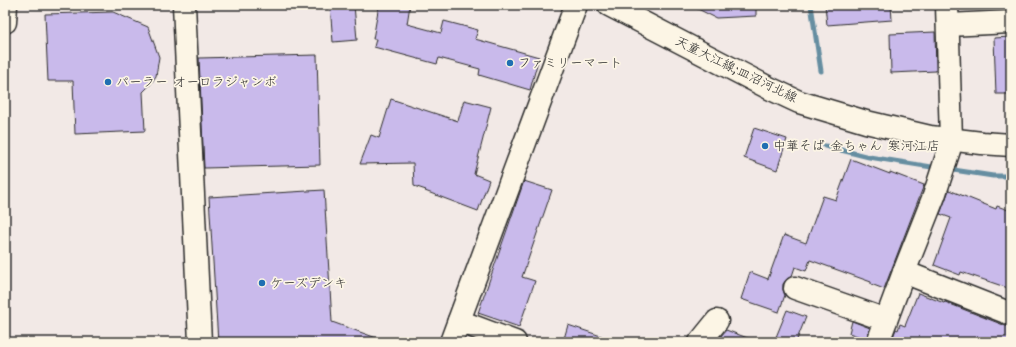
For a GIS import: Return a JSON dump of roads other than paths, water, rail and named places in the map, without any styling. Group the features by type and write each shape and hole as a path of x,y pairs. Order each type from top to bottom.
{"main road":[{"path":"5,22 6,5"},
{"path":"184,5 200,342"},
{"path":"451,342 576,5"},
{"name":"天童大江線;皿沼河北線","path":"609,5 769,88 800,102 866,122 930,137 950,145 982,143 1011,145"},
{"path":"878,342 934,196 950,145 948,15 1011,22"},
{"path":"904,272 1011,314"},
{"path":"795,288 886,320"},
{"path":"459,321 515,342"},
{"path":"700,342 717,321"}],"waterway":[{"path":"811,5 821,71"},
{"path":"825,146 869,157 938,168"},
{"path":"947,169 993,176 1011,176"}],"place":[{"name":"ファミリーマート","path":"510,63"},
{"name":"パーラー オーロラジャンボ","path":"108,82"},
{"name":"中華そば 金ちゃん 寒河江店","path":"765,146"},
{"name":"ケーズデンキ","path":"262,283"}]}
